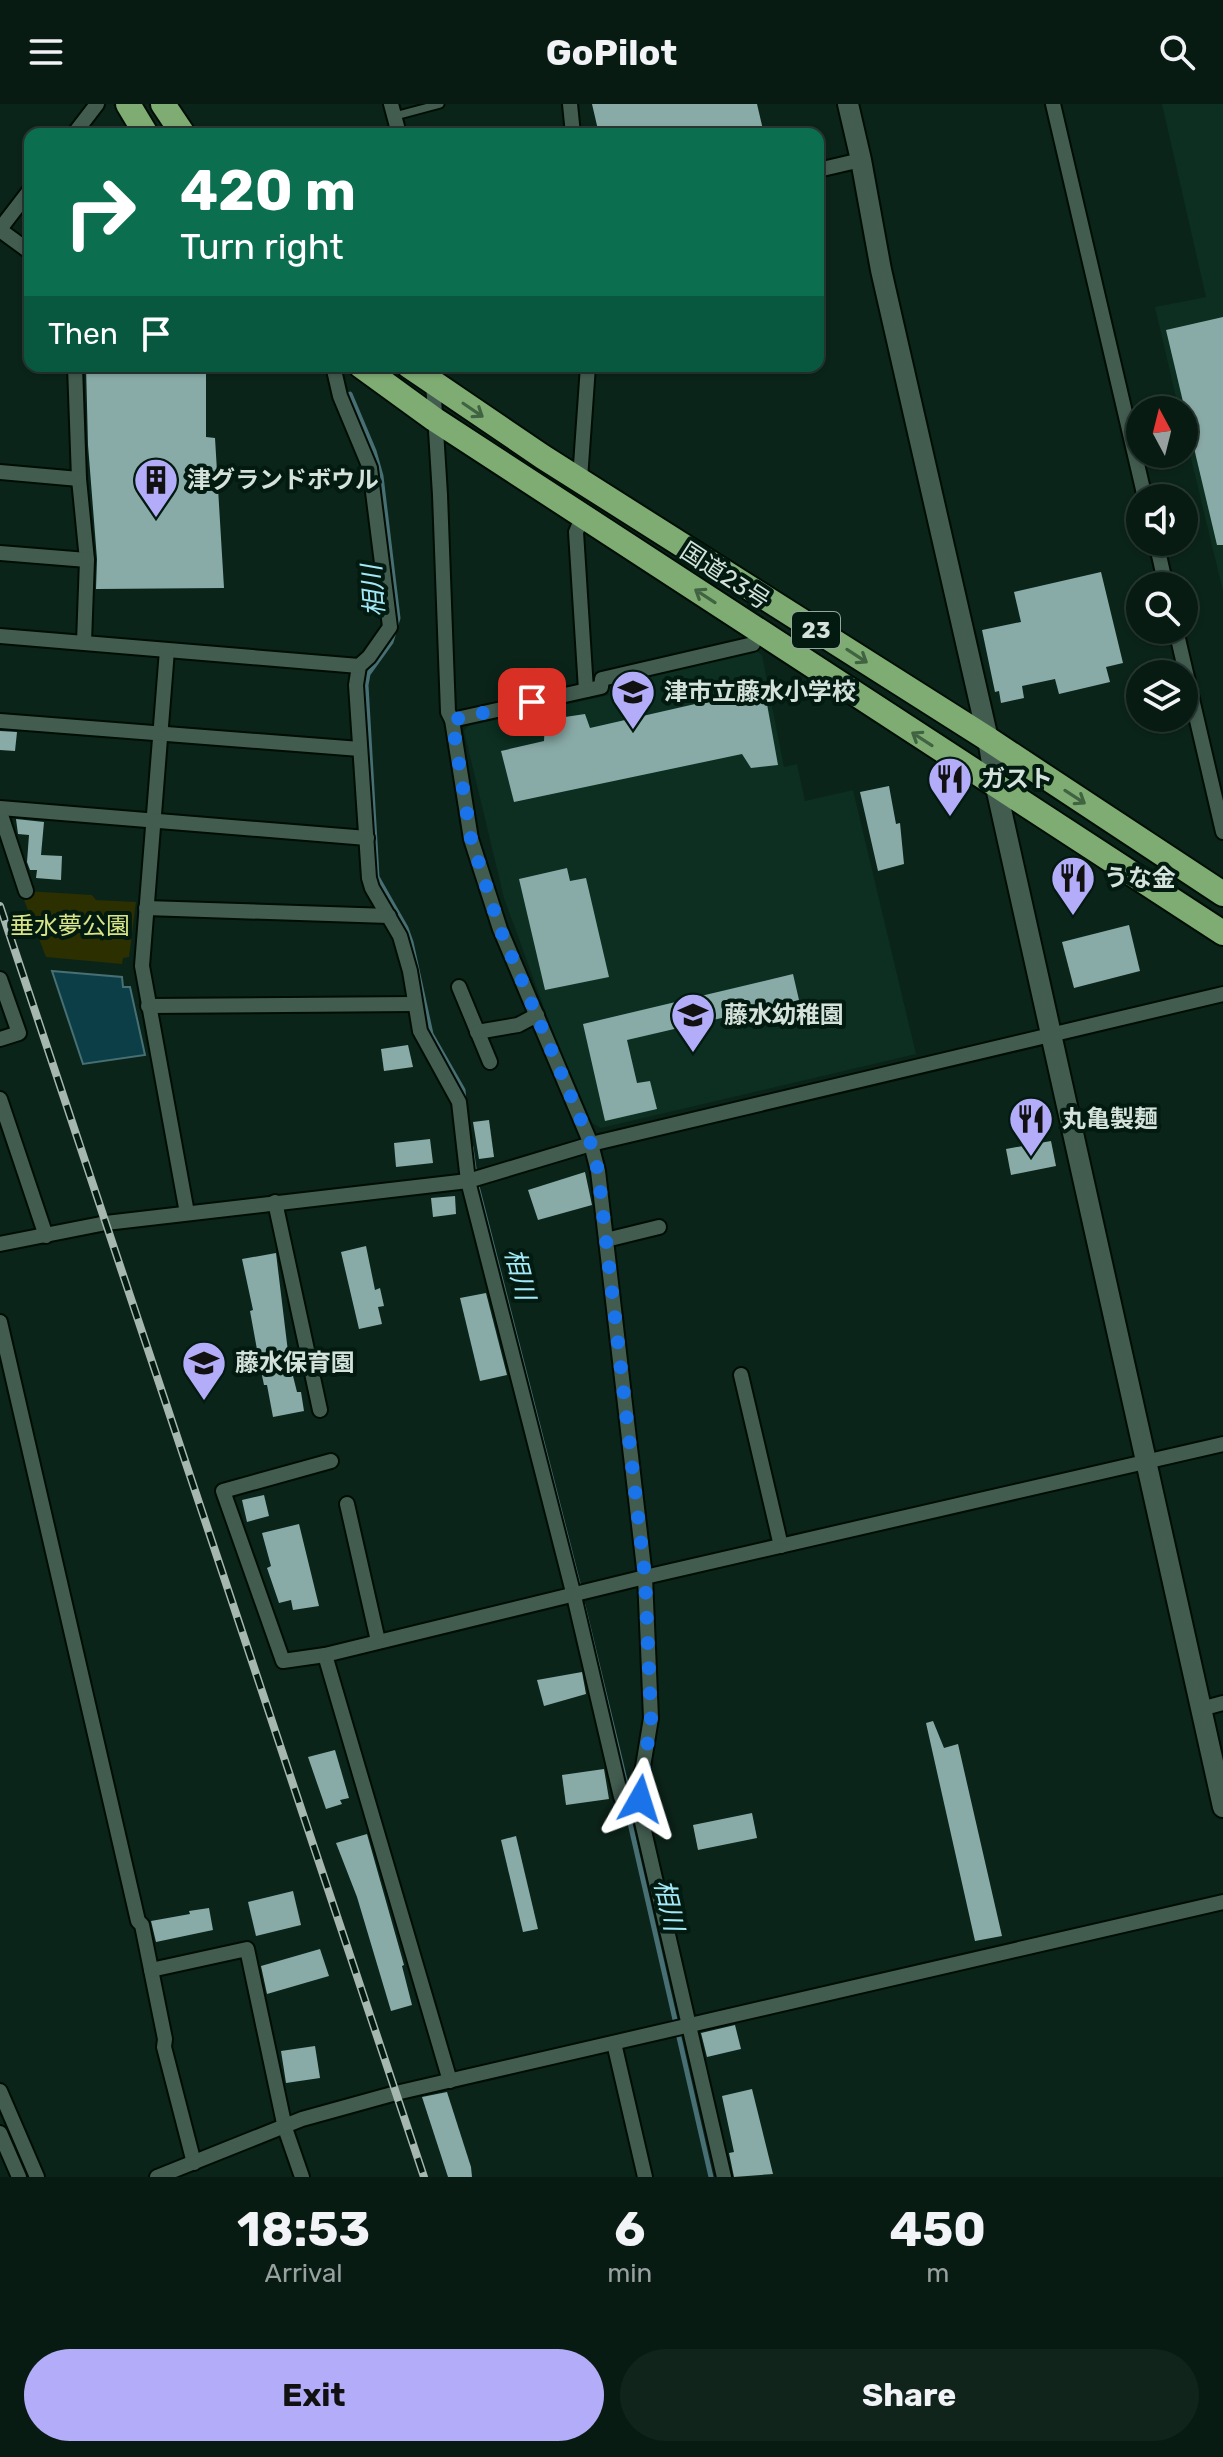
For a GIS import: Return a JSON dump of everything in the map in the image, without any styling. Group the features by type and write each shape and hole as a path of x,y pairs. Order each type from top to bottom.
{"highway":[{"path":"128,104 142,128"},
{"path":"163,104 179,128"},
{"name":"国道23号","path":"369,372 434,419 1223,933"},
{"name":"国道23号","path":"432,374 580,479 988,739 1223,894"}],"street":[{"path":"79,128 97,104"},
{"path":"570,104 572,128"},
{"path":"848,104 881,270 1147,1461 1217,1703 1223,1807"},
{"path":"1053,104 1142,484"},
{"path":"824,169 861,160"},
{"path":"24,198 0,229 24,247"},
{"path":"75,372 79,479 87,560 84,642"},
{"path":"580,479 588,372"},
{"path":"332,373 370,468 390,627 359,666 356,685 372,888 404,948 420,1031 459,1102 474,1179 579,1594 632,1798 642,1822 686,2025 724,2177"},
{"path":"432,374 448,712 452,720 471,839 500,929 591,1144 598,1171 645,1577 651,1718 632,1798"},
{"path":"0,472 79,479"},
{"path":"583,516 576,532 586,690"},
{"path":"0,553 87,560"},
{"path":"0,636 359,666"},
{"path":"452,720 601,687 602,679 753,644"},
{"path":"1179,644 1223,832"},
{"path":"167,650 142,966 187,1213"},
{"path":"0,721 360,749"},
{"path":"26,891 0,810 367,838"},
{"path":"146,908 389,916"},
{"path":"0,979 19,1033 0,1039"},
{"path":"459,987 490,1062"},
{"path":"0,1244 106,1223 275,1202 359,1199 474,1179 591,1144 1223,994"},
{"path":"148,1006 415,1004"},
{"path":"477,1032 518,1025 537,1015"},
{"path":"0,1099 46,1236"},
{"path":"275,1202 320,1410"},
{"path":"606,1240 659,1227"},
{"path":"0,1322 151,1970 164,2047 194,2163"},
{"path":"741,1375 781,1546"},
{"path":"331,1461 223,1491 283,1661 325,1655 645,1577 1223,1444"},
{"path":"347,1504 378,1641"},
{"path":"325,1655 450,2081"},
{"path":"157,2177 302,2119 668,2029 1223,1902"},
{"path":"151,1970 247,1949 285,2128 302,2177"},
{"path":"614,2043 645,2177"},
{"path":"0,2091 37,2177"},
{"path":"0,2133 19,2177"}],"lane":[{"path":"393,110 440,104"}],"shaded area":[{"path":"1162,104 1223,104 1223,591 1193,468 1198,468 1198,396 1176,396 1155,307 1206,297"},
{"path":"755,650 762,655 784,767 797,764 805,801 853,790 916,1054 601,1128 592,1123 555,1038 504,898 464,731 468,726 609,695 607,683"}],"green space":[{"name":"垂水夢公園","path":"21,892 92,895 96,900 136,902 129,957 123,958 122,964 46,957"}],"water":[{"path":"52,971 122,977 123,987 130,987 145,1055 83,1064"}],"building":[{"path":"592,104 757,104 763,128 598,128"},
{"path":"1223,317 1223,545 1217,545 1198,465 1198,396 1182,396 1166,330"},
{"name":"津グランドボウル","path":"86,372 206,372 206,437 215,438 224,588 96,589 97,559"},
{"path":"1101,572 1123,663 1106,667 1110,682 1059,694 1055,679 1022,686 1024,698 1001,703 999,691 995,692 982,630 1021,622 1014,592"},
{"path":"752,691 767,704 778,765 751,768 742,754 514,802 501,751 544,741 545,720 585,714 590,728"},
{"path":"0,731 17,732 15,751 0,750"},
{"path":"889,786 896,824 900,823 904,864 878,871 860,792"},
{"path":"16,819 44,822 41,855 62,856 61,880 36,878 37,870 30,870 27,862 29,835 18,834"},
{"path":"567,868 570,881 586,878 609,977 545,990 519,879"},
{"path":"1129,925 1140,971 1074,988 1062,942"},
{"name":"藤水幼稚園","path":"793,974 799,1000 627,1040 637,1083 650,1081 657,1109 605,1121 583,1024"},
{"path":"408,1045 413,1067 384,1071 381,1049"},
{"path":"489,1120 494,1157 479,1159 473,1122"},
{"path":"430,1139 433,1163 396,1167 394,1143"},
{"name":"丸亀製麺","path":"1051,1141 1056,1166 1011,1175 1006,1149"},
{"path":"585,1172 592,1205 538,1220 528,1190"},
{"path":"455,1196 456,1214 433,1217 431,1198"},
{"path":"366,1246 375,1290 380,1288 384,1306 378,1307 382,1324 359,1329 341,1252"},
{"path":"276,1253 289,1360 297,1392 301,1392 304,1411 273,1417 260,1366 242,1259"},
{"path":"486,1293 507,1375 480,1381 460,1298"},
{"path":"264,1495 269,1516 247,1522 242,1500"},
{"path":"299,1524 319,1606 293,1610 291,1600 279,1603 267,1568 271,1566 262,1533"},
{"path":"582,1672 586,1694 544,1706 537,1680"},
{"path":"933,1721 944,1748 958,1744 1002,1936 975,1941 926,1723"},
{"path":"335,1750 349,1798 326,1809 308,1757"},
{"path":"604,1769 609,1799 566,1805 562,1775"},
{"path":"752,1813 757,1838 698,1850 693,1825"},
{"path":"367,1834 404,1965 412,2005 391,2011 357,1897 336,1843"},
{"path":"516,1836 538,1929 523,1932 501,1840"},
{"path":"293,1891 301,1925 256,1936 248,1902"},
{"path":"209,1908 213,1930 156,1942 151,1921"},
{"path":"320,1949 329,1976 267,1994 261,1966"},
{"path":"735,2025 741,2049 707,2057 701,2033"},
{"path":"315,2046 320,2078 286,2083 281,2051"},
{"path":"752,2089 773,2174 734,2177 729,2153 734,2152 722,2096"},
{"path":"447,2092 472,2177 448,2177 422,2097"}],"waterway":[{"name":"相川","path":"350,394 381,476 398,618 391,642 368,674 366,685 377,877 406,928 431,1034 463,1090 464,1101"},
{"name":"相川","path":"471,1147 476,1182 580,1591"},
{"name":"相川","path":"583,1605 626,1784 630,1823 711,2177"}],"railway":[{"path":"0,906 424,2177"}],"place":[{"name":"津グランドボウル","path":"156,519"},
{"name":"津市立藤水小学校","path":"633,731"},
{"name":"ガスト","path":"950,818"},
{"name":"うな金","path":"1073,917"},
{"name":"藤水幼稚園","path":"693,1054"},
{"name":"丸亀製麺","path":"1031,1158"},
{"name":"藤水保育園","path":"204,1402"}],"route":[{"path":"532,702 452,720 471,839 500,929 591,1144 598,1171 645,1577 651,1718 640,1799"}]}
